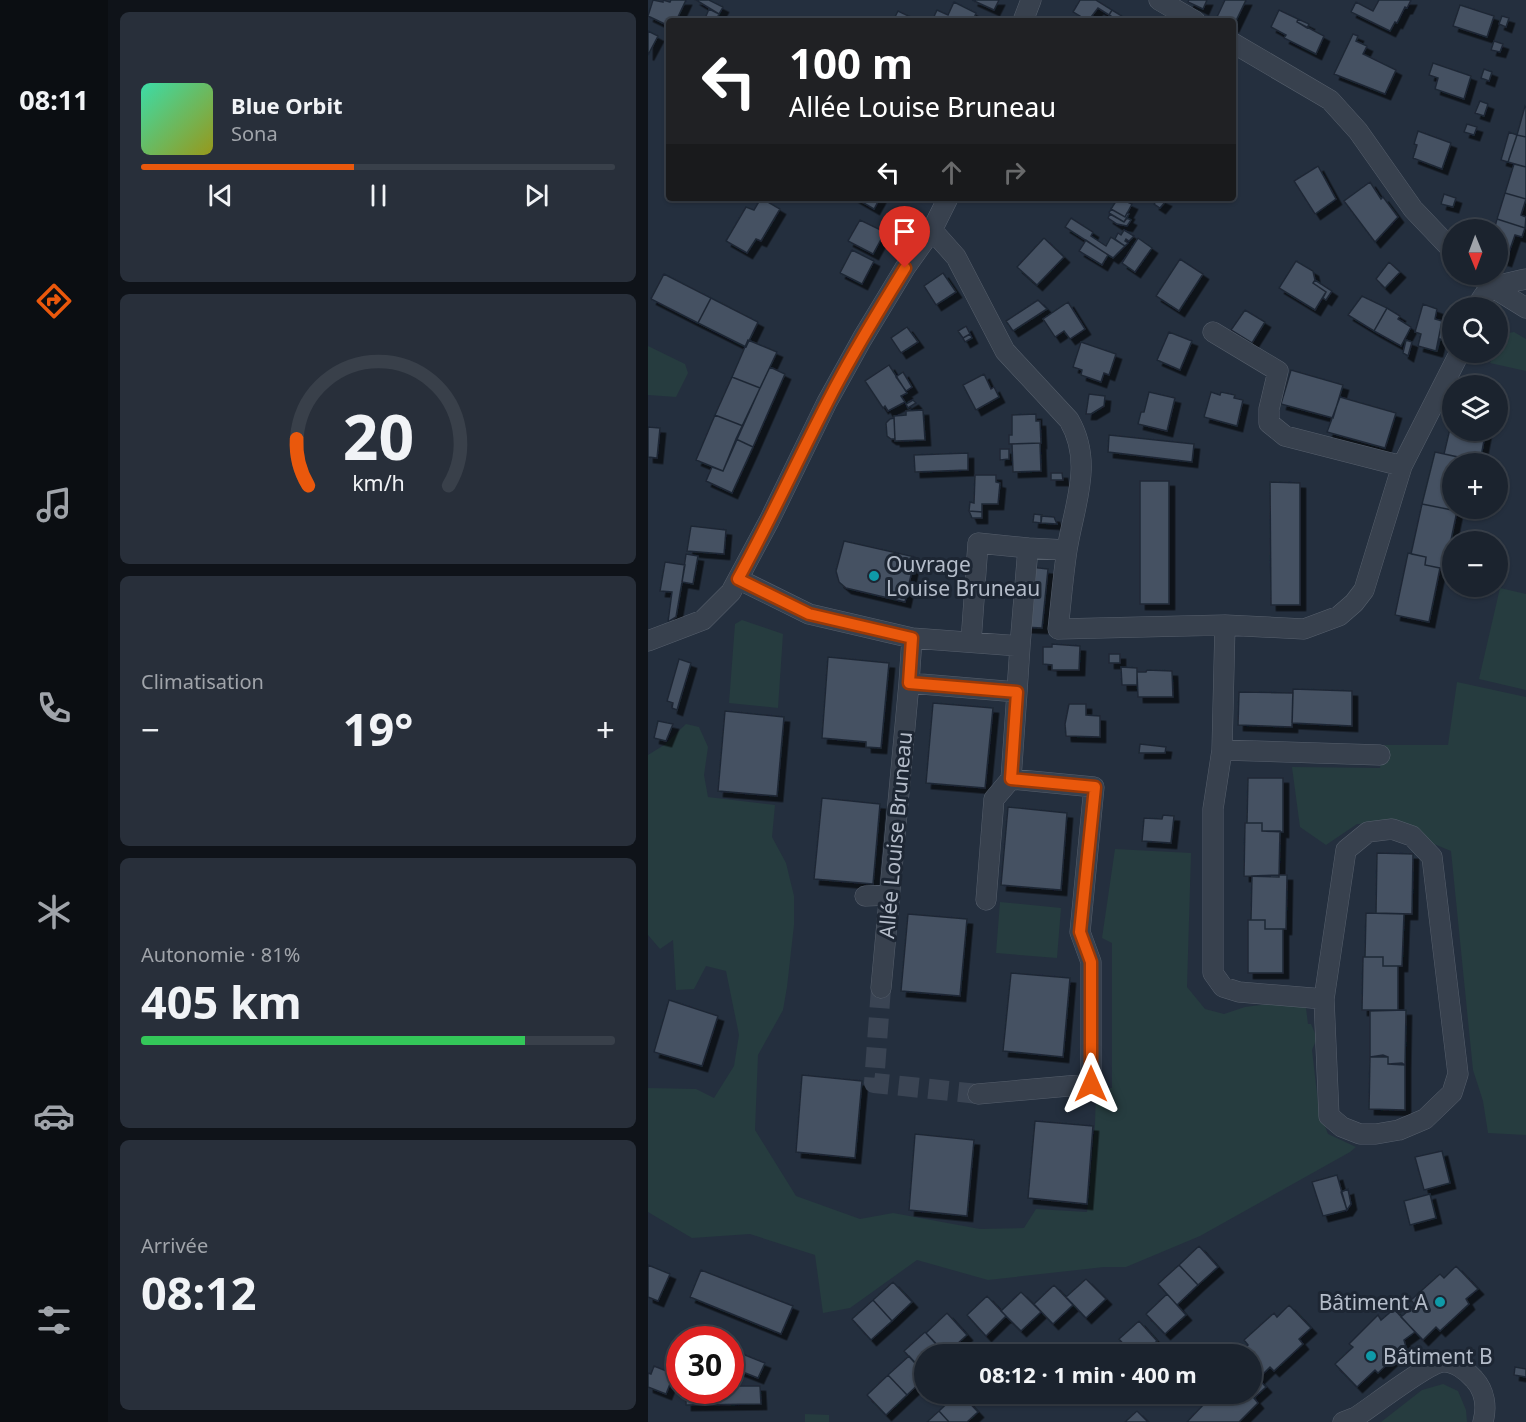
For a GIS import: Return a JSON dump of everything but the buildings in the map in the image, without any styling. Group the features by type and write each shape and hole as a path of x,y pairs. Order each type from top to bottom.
{"street":[{"path":"1024,18 1031,0"},
{"path":"1159,0 1191,18"},
{"path":"1236,45 1330,100 1358,131 1413,209 1442,239"},
{"path":"648,641 703,620 731,592 833,391 874,319 932,230 946,201"},
{"path":"932,230 956,257 1005,351 1069,420 1076,432 1082,470 1067,550 1058,628 1226,625 1304,630 1340,616 1364,590 1402,466 1454,363"},
{"path":"1508,280 1526,279"},
{"path":"1491,285 1526,308"},
{"path":"1213,332 1278,372 1269,409 1269,423 1285,436 1402,466"},
{"path":"971,642 978,543 1067,550"},
{"path":"986,900 994,799 1011,779 1028,548"},
{"path":"738,579 809,614 912,638 1020,646"},
{"path":"1226,625 1222,750 1212,808 1213,973 1223,987 1239,992 1324,999"},
{"name":"Allée Louise Bruneau","path":"880,988 912,638"},
{"path":"909,683 1017,692"},
{"path":"1222,750 1380,755"},
{"path":"978,1094 1091,1084 1091,962 1080,932 1095,787 1011,779"},
{"path":"1392,828 1412,836 1432,857 1458,1074 1452,1093 1425,1119 1399,1130 1359,1134 1342,1127 1329,1116 1324,999 1346,850 1368,832 1392,828"},
{"path":"865,896 890,896"},
{"path":"1343,1422 1356,1417 1430,1366 1444,1361 1466,1369 1481,1387 1485,1416"}],"green space":[{"path":"1514,332 1526,339 1526,371 1490,363 1508,363 1508,333"},
{"path":"648,346 685,364 688,373 676,397 648,395"},
{"path":"1508,590 1526,594 1526,690 1479,679 1498,597 1508,597"},
{"path":"742,620 783,634 778,708 729,703 735,624"},
{"path":"1457,682 1526,697 1526,1135 1488,1133 1483,1101 1473,1070 1451,851 1429,842 1400,823 1357,824 1326,845 1300,827 1292,767 1380,768 1384,745 1448,745"},
{"path":"686,724 699,727 708,747 704,775 708,797 775,805 772,837 786,863 794,896 794,925 783,1010 758,1055 755,1130 796,1196 860,1219 893,1213 980,1229 1024,1228 1036,1209 1087,1212 1096,1088 1112,1088 1112,943 1102,938 1115,849 1191,853 1187,987 1205,1009 1224,1014 1245,1007 1290,1001 1306,1008 1308,1024 1311,1024 1317,1038 1312,1050 1319,1111 1328,1134 1356,1147 1200,1236 1126,1267 1104,1267 988,1280 917,1260 850,1308 823,1313 815,1255 750,1234 692,1238 648,1212 648,1088 696,1089 714,1098 734,1066 739,1035 726,971 706,966 694,989 676,990 673,940 660,949 648,935 648,755 664,745"},
{"path":"1000,902 1061,908 1057,958 996,953"},
{"path":"1443,1384 1458,1391 1466,1410 1467,1422 1381,1422 1422,1390"},
{"path":"805,1414 829,1415 829,1422 805,1422"}],"tunnel":[{"path":"881,988 874,1083 978,1094"}],"place":[{"name":"Ouvrage Louise Bruneau","path":"874,576"},
{"name":"Bâtiment A","path":"1440,1302"},
{"name":"Bâtiment B","path":"1371,1356"}],"route":[{"path":"905,268 827,402 738,579 809,614 912,638 909,683 1017,692 1011,779 1095,787 1080,932 1091,962 1091,1084"}]}
